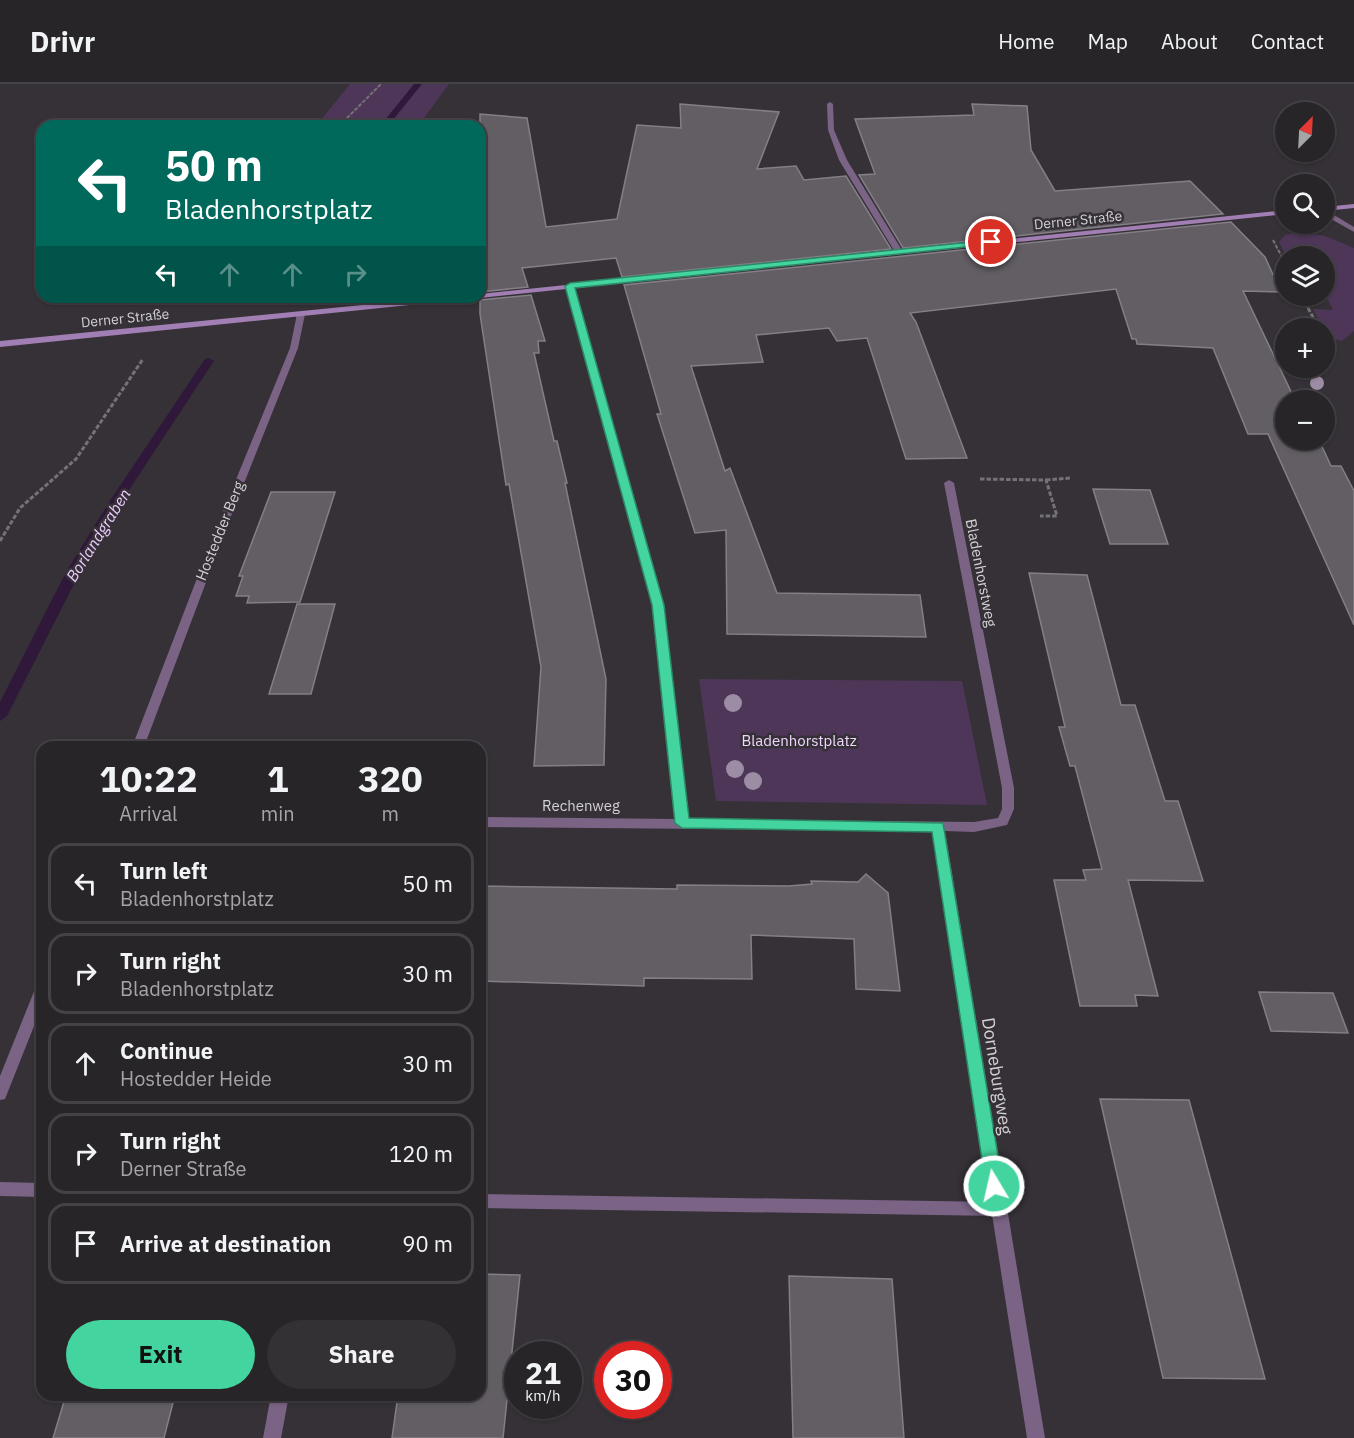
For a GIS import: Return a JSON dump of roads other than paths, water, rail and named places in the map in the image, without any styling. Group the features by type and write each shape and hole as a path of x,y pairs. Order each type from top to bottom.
{"main road":[{"path":"1335,209 1354,206"},
{"name":"Derner Straße","path":"486,295 1275,213"},
{"name":"Derner Straße","path":"0,344 409,303"}],"street":[{"path":"830,104 831,130 843,160 899,252"},
{"path":"1335,217 1354,230"},
{"path":"570,286 658,605 682,823 938,827"},
{"name":"Hostedder Berg","path":"140,741 214,547 294,348 301,314"},
{"name":"Bladenhorstweg","path":"938,827 974,827 1003,822 1008,809 1008,788 949,483"},
{"name":"Rechenweg","path":"486,822 682,823"},
{"name":"Dorneburgweg","path":"938,827 1036,1438"},
{"path":"0,1094 36,1004"},
{"path":"0,1189 36,1190"},
{"path":"486,1201 998,1209"},
{"path":"272,1438 279,1401"}],"waterway":[{"name":"Borlandgraben","path":"389,120 418,84"},
{"name":"Borlandgraben","path":"0,716 73,572 117,499 209,361"}],"park label":[{"name":"Bladenhorstplatz","path":"799,741"}]}
